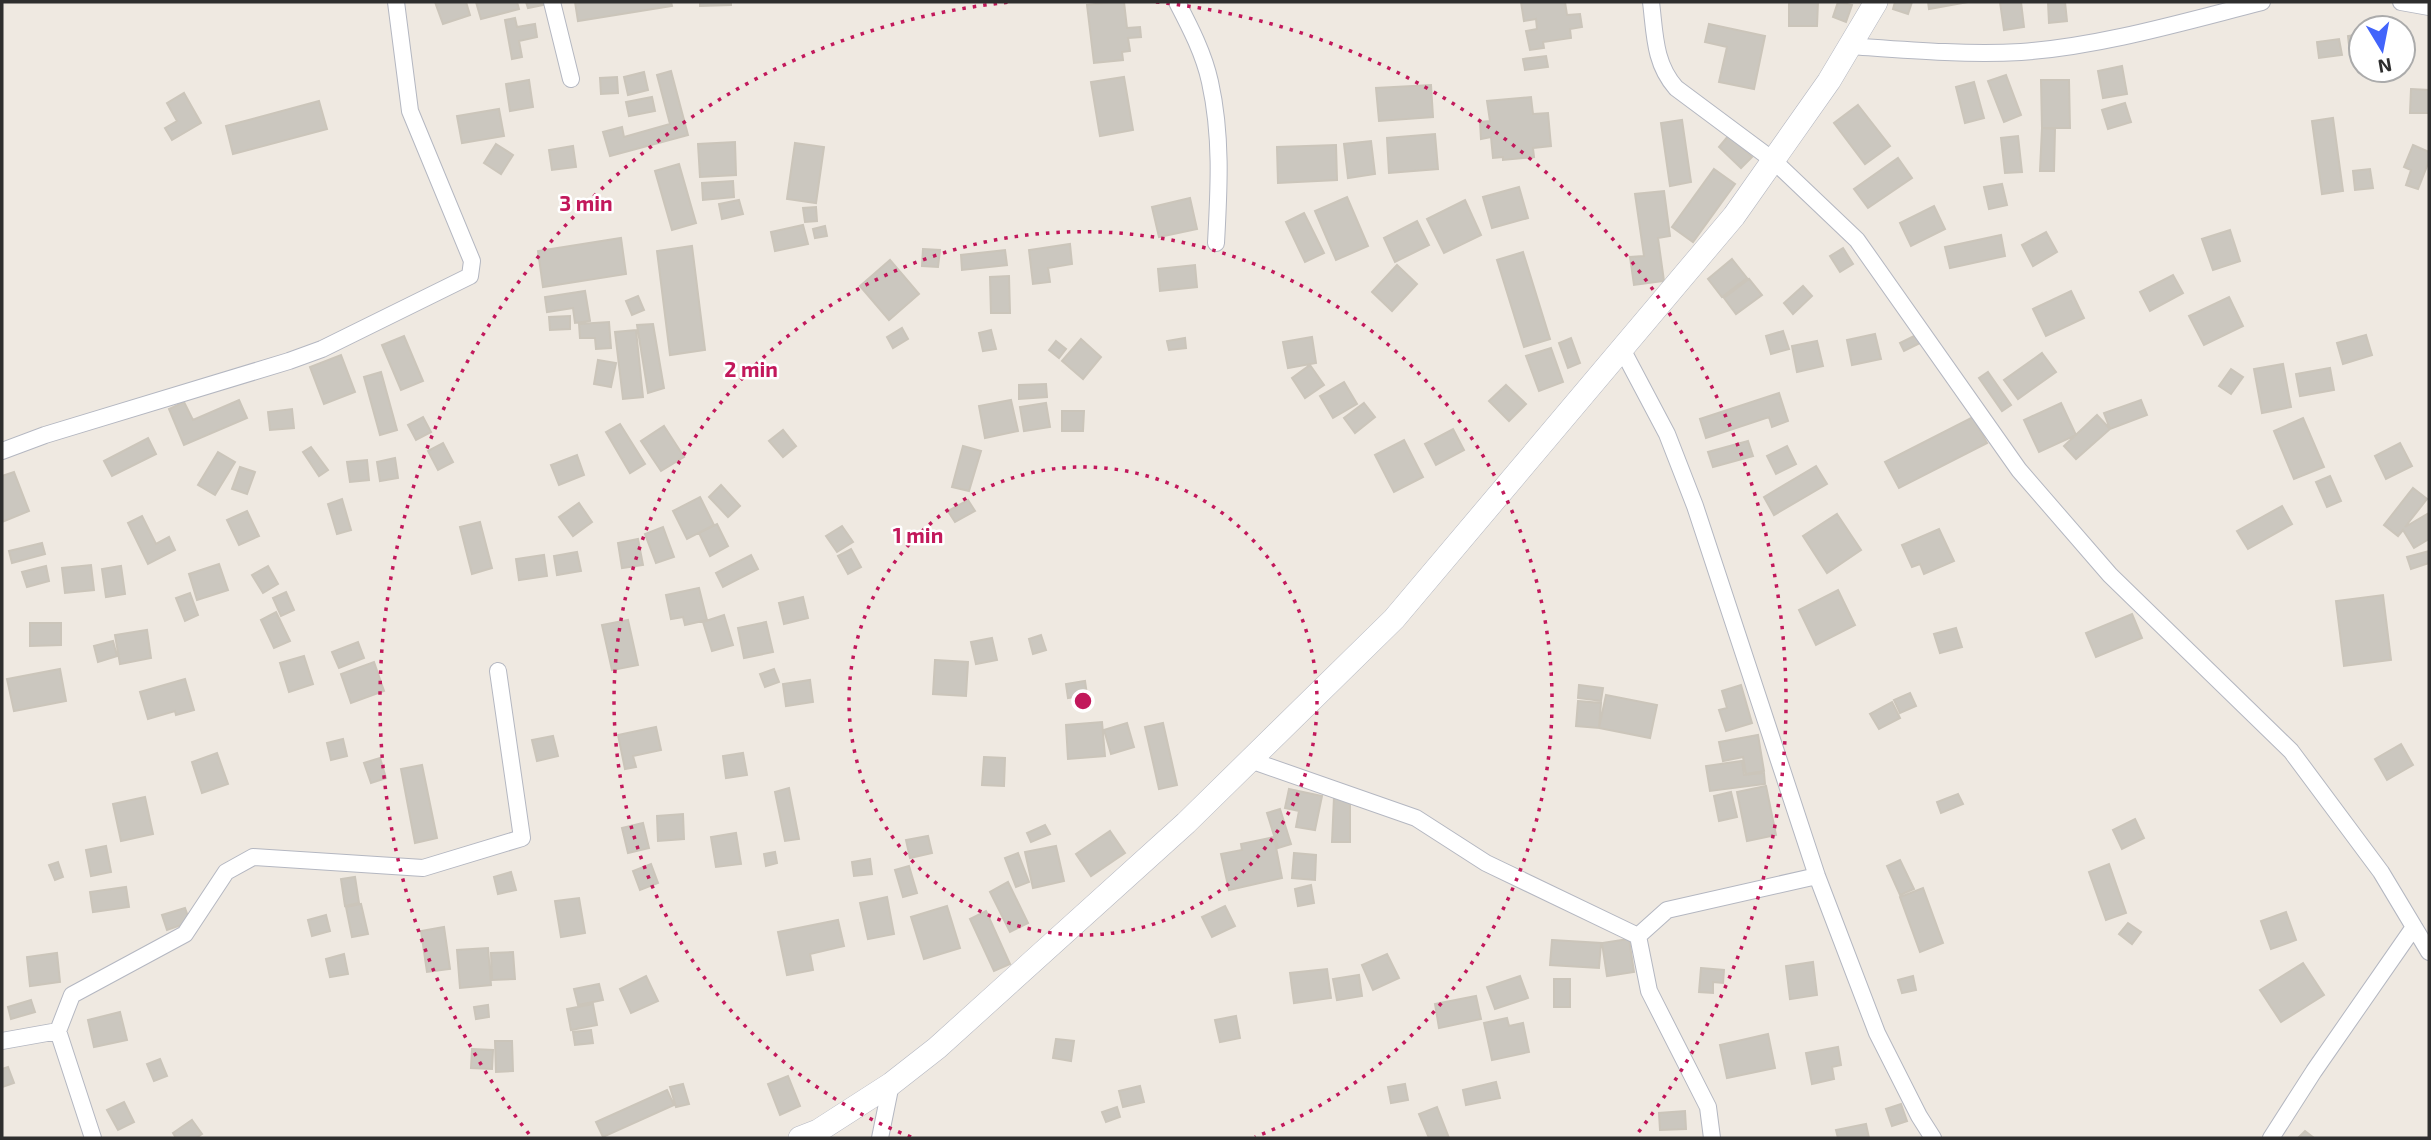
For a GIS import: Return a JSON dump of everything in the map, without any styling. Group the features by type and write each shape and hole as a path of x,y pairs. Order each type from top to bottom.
{"street":[{"path":"2,451 45,435 322,349 470,276 472,261 410,111 396,2"},
{"path":"552,2 571,79"},
{"path":"1177,2 1210,79 1220,169 1216,243"},
{"path":"1651,2 1659,61 1665,76 1676,88 1774,161 1857,240 2019,470 2101,565 2291,751 2381,872 2429,953"},
{"path":"800,1138 818,1131 891,1084 948,1039 1186,823 1394,619 1734,216 1829,81 1876,2"},
{"path":"1850,46 1954,53 2020,52 2078,46 2262,2"},
{"path":"2401,2 2429,7"},
{"path":"1622,349 1667,433 1695,506 1817,876 1877,1033 1933,1138"},
{"path":"93,1138 58,1031 72,995 186,934 226,872 253,857 423,868 522,838 498,671"},
{"path":"1250,760 1416,818 1486,863 1638,936"},
{"path":"1638,936 1667,910 1817,876"},
{"path":"2271,1138 2414,927"},
{"path":"1638,936 1649,991 1708,1107 1712,1138"},
{"path":"2,1041 58,1031"},
{"path":"880,1138 891,1084"}],"building":[{"path":"435,2 466,2 470,15 443,24"},
{"path":"476,2 517,2 519,9 481,19"},
{"path":"526,2 547,2 548,4 528,8"},
{"path":"575,2 671,2 672,6 578,21"},
{"path":"700,2 731,2 731,5 700,6"},
{"path":"1124,2 1127,28 1140,27 1141,37 1128,38 1130,51 1122,52 1123,60 1094,63 1087,5"},
{"path":"1521,2 1565,2 1567,15 1580,14 1582,27 1570,29 1571,38 1543,42 1544,48 1530,50 1526,31 1537,29 1536,19 1524,21"},
{"path":"1789,2 1818,2 1817,26 1789,26"},
{"path":"1838,2 1852,5 1846,22 1833,17"},
{"path":"1895,2 1912,2 1908,14 1893,9"},
{"path":"1928,2 1968,2 1929,9"},
{"path":"2000,2 2021,2 2024,27 2004,30"},
{"path":"2048,2 2065,2 2067,21 2049,23"},
{"path":"515,18 517,27 535,24 537,37 519,41 522,57 512,59 505,20"},
{"path":"1709,24 1765,36 1754,89 1719,82 1727,47 1705,42"},
{"path":"2339,39 2342,55 2319,58 2317,42"},
{"path":"1546,56 1548,67 1525,70 1523,59"},
{"path":"2122,66 2127,94 2103,98 2098,71"},
{"path":"671,71 688,135 610,156 603,132 622,127 624,137 670,124 657,75"},
{"path":"644,72 648,90 628,95 624,77"},
{"path":"2006,75 2021,115 2004,122 1988,81"},
{"path":"617,77 618,93 601,94 600,78"},
{"path":"1124,77 1133,130 1100,136 1091,82"},
{"path":"529,80 533,107 510,111 506,84"},
{"path":"2041,80 2069,80 2070,128 2042,128"},
{"path":"1974,82 1984,118 1965,123 1956,87"},
{"path":"1431,85 1433,117 1379,121 1376,88"},
{"path":"2411,89 2429,90 2429,113 2410,113"},
{"path":"184,93 201,123 172,140 165,128 177,121 167,103"},
{"path":"652,97 655,111 629,116 626,102"},
{"path":"1531,97 1533,114 1548,113 1551,146 1533,148 1534,157 1503,160 1503,157 1493,158 1491,137 1481,139 1480,122 1490,121 1487,101"},
{"path":"319,101 327,129 233,154 226,126"},
{"path":"2125,103 2131,122 2108,129 2102,110"},
{"path":"1858,105 1890,146 1865,164 1834,123"},
{"path":"499,109 504,136 462,143 457,116"},
{"path":"2333,118 2343,191 2322,194 2312,121"},
{"path":"1682,120 1691,182 1670,186 1661,123"},
{"path":"2042,128 2055,129 2054,171 2040,171"},
{"path":"1435,134 1438,169 1389,173 1387,138"},
{"path":"1729,135 1752,157 1741,168 1719,147"},
{"path":"2018,136 2022,172 2005,173 2001,138"},
{"path":"1371,141 1375,174 1348,178 1344,144"},
{"path":"735,142 736,175 700,177 698,144"},
{"path":"795,143 824,147 816,203 787,199"},
{"path":"496,144 513,155 501,174 484,163"},
{"path":"1336,145 1337,180 1278,183 1277,147"},
{"path":"2413,145 2429,152 2429,161 2418,189 2406,185 2411,170 2404,167"},
{"path":"573,146 576,167 552,170 549,150"},
{"path":"1898,158 1912,178 1868,208 1854,189"},
{"path":"679,164 696,223 672,230 655,171"},
{"path":"1714,169 1735,184 1693,242 1672,227"},
{"path":"2370,169 2373,188 2355,190 2353,171"},
{"path":"733,181 734,197 703,200 702,183"},
{"path":"2002,184 2007,205 1989,209 1984,187"},
{"path":"1519,187 1528,218 1492,228 1483,197"},
{"path":"1664,191 1670,236 1658,238 1664,281 1634,285 1630,257 1644,256 1635,194"},
{"path":"1347,197 1368,246 1336,260 1315,211"},
{"path":"1190,198 1197,229 1159,237 1152,207"},
{"path":"739,200 743,214 722,219 719,204"},
{"path":"1465,200 1481,235 1444,253 1427,219"},
{"path":"1934,206 1945,229 1911,246 1900,223"},
{"path":"816,207 817,221 805,222 803,208"},
{"path":"1304,213 1324,253 1305,262 1286,222"},
{"path":"1417,221 1429,245 1395,262 1384,238"},
{"path":"803,225 808,244 775,251 771,232"},
{"path":"825,226 827,236 815,238 813,229"},
{"path":"2230,230 2240,261 2213,270 2202,239"},
{"path":"2046,232 2057,252 2033,266 2022,245"},
{"path":"2001,235 2005,256 1950,268 1945,247"},
{"path":"621,238 626,274 543,287 538,251"},
{"path":"1070,244 1072,264 1048,268 1050,282 1033,284 1029,250"},
{"path":"692,246 705,350 670,355 657,251"},
{"path":"1843,248 1853,264 1840,272 1830,256"},
{"path":"923,249 940,250 938,267 922,266"},
{"path":"1005,250 1007,265 962,270 961,255"},
{"path":"1523,252 1550,339 1524,347 1497,260"},
{"path":"1732,259 1747,278 1722,297 1708,279"},
{"path":"890,260 919,294 889,320 860,286"},
{"path":"1195,265 1197,287 1160,291 1158,269"},
{"path":"1397,265 1417,284 1392,311 1372,292"},
{"path":"2173,275 2183,293 2150,311 2140,292"},
{"path":"1009,276 1010,313 991,313 990,277"},
{"path":"1749,279 1762,295 1736,314 1724,298"},
{"path":"1803,286 1812,296 1793,314 1784,303"},
{"path":"585,291 590,321 575,323 573,308 547,312 545,297"},
{"path":"2071,291 2084,318 2046,336 2033,309"},
{"path":"638,296 644,310 632,315 626,301"},
{"path":"2229,297 2243,326 2204,345 2189,316"},
{"path":"570,316 570,329 550,330 549,317"},
{"path":"609,322 611,348 596,349 595,338 580,338 579,324"},
{"path":"653,324 664,388 648,393 637,325"},
{"path":"902,328 908,339 893,348 887,337"},
{"path":"636,330 643,397 623,399 615,332"},
{"path":"991,330 996,349 983,351 979,333"},
{"path":"1783,331 1789,349 1771,354 1766,336"},
{"path":"1875,334 1881,359 1852,365 1847,340"},
{"path":"1916,335 1920,343 1904,351 1900,343"},
{"path":"2366,335 2372,355 2343,364 2337,343"},
{"path":"404,336 423,381 401,390 382,345"},
{"path":"1312,337 1316,363 1288,368 1283,342"},
{"path":"1185,338 1186,348 1169,350 1167,341"},
{"path":"1571,338 1580,363 1568,368 1559,343"},
{"path":"1081,339 1101,357 1083,379 1062,361"},
{"path":"1056,341 1066,349 1059,358 1049,350"},
{"path":"1817,341 1823,366 1797,372 1792,346"},
{"path":"1551,348 1563,382 1539,391 1526,356"},
{"path":"2042,353 2056,372 2018,399 2004,380"},
{"path":"341,355 355,392 324,404 310,367"},
{"path":"598,360 616,363 611,387 594,384"},
{"path":"2283,364 2291,407 2262,413 2254,369"},
{"path":"1310,365 1324,385 1305,398 1292,378"},
{"path":"2330,368 2334,390 2300,396 2296,374"},
{"path":"2231,369 2243,377 2231,394 2219,386"},
{"path":"381,372 397,430 380,435 364,377"},
{"path":"1988,372 2011,405 2002,411 1979,378"},
{"path":"1344,382 1357,404 1333,418 1320,396"},
{"path":"1046,384 1047,397 1019,399 1019,385"},
{"path":"1506,385 1526,404 1509,421 1489,401"},
{"path":"1779,393 1788,421 1772,427 1769,417 1706,438 1700,419"},
{"path":"239,400 247,418 184,445 169,409 184,402 193,420"},
{"path":"1011,400 1018,431 985,438 979,406"},
{"path":"2141,400 2147,415 2110,429 2104,413"},
{"path":"1046,403 1050,427 1024,431 1020,407"},
{"path":"1364,403 1375,417 1355,433 1344,418"},
{"path":"2061,403 2076,435 2039,452 2024,420"},
{"path":"292,409 294,428 270,430 268,412"},
{"path":"1062,411 1084,411 1083,431 1062,431"},
{"path":"2097,415 2110,429 2076,459 2064,446"},
{"path":"423,417 431,432 416,440 408,425"},
{"path":"1973,417 1987,443 1899,488 1885,462"},
{"path":"2303,418 2324,467 2294,479 2274,431"},
{"path":"620,424 645,464 630,473 606,432"},
{"path":"664,426 684,457 661,471 641,441"},
{"path":"1453,429 1464,450 1436,465 1425,444"},
{"path":"783,430 796,446 783,457 769,441"},
{"path":"148,438 156,454 112,476 104,461"},
{"path":"1404,440 1423,477 1394,492 1375,455"},
{"path":"1748,441 1753,456 1713,467 1708,452"},
{"path":"443,443 453,462 438,470 428,451"},
{"path":"2400,443 2412,466 2386,479 2375,456"},
{"path":"963,446 981,451 969,491 952,487"},
{"path":"1787,446 1796,464 1776,474 1767,456"},
{"path":"311,447 328,470 319,476 303,452"},
{"path":"218,452 235,462 215,495 198,485"},
{"path":"577,455 584,475 559,485 551,465"},
{"path":"395,458 398,478 380,481 377,462"},
{"path":"367,460 369,480 350,482 347,462"},
{"path":"1816,466 1827,484 1774,515 1764,497"},
{"path":"240,467 255,472 247,494 232,489"},
{"path":"14,472 29,511 2,522 2,476"},
{"path":"2330,476 2341,501 2327,507 2316,482"},
{"path":"721,485 740,506 728,517 709,497"},
{"path":"2413,488 2427,499 2405,527 2429,513 2429,539 2414,548 2403,530 2398,536 2384,525"},
{"path":"700,497 714,525 687,539 673,511"},
{"path":"342,499 351,530 337,534 328,504"},
{"path":"968,500 975,511 955,522 948,511"},
{"path":"579,503 592,522 573,536 559,517"},
{"path":"2282,506 2292,524 2248,549 2237,531"},
{"path":"247,511 259,536 239,545 227,520"},
{"path":"1837,514 1861,550 1827,573 1803,536"},
{"path":"142,516 156,544 169,537 175,550 148,564 128,523"},
{"path":"480,522 492,568 472,574 460,527"},
{"path":"717,524 728,546 710,556 699,533"},
{"path":"842,526 853,542 837,552 826,536"},
{"path":"663,527 674,557 656,563 645,534"},
{"path":"1939,529 1954,561 1924,574 1920,564 1912,567 1902,545"},
{"path":"638,539 643,565 622,568 618,543"},
{"path":"42,543 45,554 12,563 9,551"},
{"path":"851,549 861,567 848,574 838,556"},
{"path":"2429,551 2429,563 2411,569 2407,557"},
{"path":"577,552 581,571 557,575 554,556"},
{"path":"544,555 547,576 519,580 516,559"},
{"path":"751,555 758,569 723,587 716,573"},
{"path":"219,564 228,590 197,600 189,574"},
{"path":"91,565 94,590 65,593 62,568"},
{"path":"46,566 49,581 27,587 22,572"},
{"path":"121,566 125,594 106,597 102,569"},
{"path":"268,566 278,584 263,593 252,575"},
{"path":"699,588 707,620 685,625 683,617 671,619 666,595"},
{"path":"1838,590 1855,625 1816,645 1799,610"},
{"path":"286,592 294,610 281,616 273,598"},
{"path":"190,593 198,615 185,621 176,598"},
{"path":"2383,595 2391,660 2344,666 2336,601"},
{"path":"803,597 808,618 784,624 779,603"},
{"path":"276,612 290,641 274,648 261,620"},
{"path":"2132,614 2142,638 2096,657 2086,633"},
{"path":"724,615 733,645 712,651 703,622"},
{"path":"628,620 638,665 612,670 602,625"},
{"path":"766,622 773,652 744,658 738,628"},
{"path":"30,623 61,623 61,645 30,646"},
{"path":"1956,628 1962,647 1940,653 1934,634"},
{"path":"147,630 151,658 120,664 115,635"},
{"path":"1041,635 1046,650 1033,654 1029,639"},
{"path":"992,638 997,660 976,664 971,642"},
{"path":"113,641 117,656 98,662 94,646"},
{"path":"358,642 364,658 339,668 332,652"},
{"path":"304,656 313,684 289,692 280,663"},
{"path":"935,660 968,662 966,696 933,694"},
{"path":"374,662 384,691 351,703 341,674"},
{"path":"60,669 66,701 14,711 7,679"},
{"path":"774,669 779,682 765,687 760,674"},
{"path":"185,679 194,710 176,715 175,711 148,719 140,692"},
{"path":"810,680 813,702 786,706 783,684"},
{"path":"1085,681 1087,695 1068,698 1066,684"},
{"path":"1579,685 1603,688 1601,701 1578,698"},
{"path":"1741,685 1752,723 1726,731 1719,710 1727,708 1722,691"},
{"path":"1910,693 1916,706 1900,713 1894,700"},
{"path":"1606,695 1657,705 1650,738 1599,728"},
{"path":"1578,701 1601,703 1599,728 1576,726"},
{"path":"1892,702 1900,718 1879,729 1870,714"},
{"path":"1102,722 1105,756 1068,759 1066,725"},
{"path":"1127,723 1134,747 1111,754 1104,730"},
{"path":"1163,723 1177,785 1159,789 1145,727"},
{"path":"656,727 661,750 633,756 636,767 625,769 618,735"},
{"path":"1758,735 1764,771 1746,774 1743,757 1723,761 1719,742"},
{"path":"553,736 558,756 537,761 532,740"},
{"path":"343,739 347,756 331,760 327,743"},
{"path":"2401,744 2413,765 2387,780 2375,759"},
{"path":"217,753 228,784 202,793 192,762"},
{"path":"743,753 747,775 726,778 723,756"},
{"path":"984,757 1005,758 1004,786 982,785"},
{"path":"380,758 386,778 371,783 364,763"},
{"path":"1742,761 1744,775 1764,773 1765,784 1710,791 1706,766"},
{"path":"422,765 437,838 415,843 401,769"},
{"path":"1766,786 1776,835 1747,841 1737,792"},
{"path":"789,788 799,839 785,841 775,792"},
{"path":"1289,789 1322,796 1315,830 1296,827 1299,811 1285,808"},
{"path":"1731,792 1737,817 1719,821 1714,796"},
{"path":"1958,794 1963,804 1941,813 1937,802"},
{"path":"145,797 153,834 121,841 113,804"},
{"path":"1334,797 1350,797 1350,842 1332,842"},
{"path":"1280,809 1291,844 1278,848 1267,813"},
{"path":"683,814 684,839 658,841 657,816"},
{"path":"2135,819 2144,838 2122,849 2113,830"},
{"path":"643,823 649,848 628,853 622,828"},
{"path":"1045,825 1050,834 1031,842 1027,833"},
{"path":"1110,831 1125,853 1091,876 1076,854"},
{"path":"736,833 741,864 716,867 711,837"},
{"path":"928,836 932,853 910,858 906,840"},
{"path":"1274,837 1282,878 1229,890 1221,854 1242,850 1241,844"},
{"path":"106,846 111,872 91,876 86,850"},
{"path":"1056,846 1064,881 1033,888 1025,852"},
{"path":"775,852 777,863 766,866 764,854"},
{"path":"1018,853 1029,882 1016,887 1005,858"},
{"path":"1294,853 1316,855 1315,880 1292,878"},
{"path":"870,859 872,874 854,876 852,862"},
{"path":"1900,860 1914,889 1900,895 1887,866"},
{"path":"58,862 63,877 55,880 49,865"},
{"path":"651,864 658,883 640,890 633,871"},
{"path":"2109,864 2126,913 2106,920 2089,872"},
{"path":"909,866 917,893 903,897 895,870"},
{"path":"511,872 516,890 498,894 494,877"},
{"path":"355,877 359,903 345,906 341,879"},
{"path":"1008,882 1028,923 1010,932 990,892"},
{"path":"1311,885 1314,903 1298,906 1295,889"},
{"path":"126,887 129,907 93,912 90,892"},
{"path":"1923,888 1943,943 1920,952 1900,897"},
{"path":"887,897 894,934 868,939 860,903"},
{"path":"579,898 585,933 561,937 555,901"},
{"path":"361,904 368,934 352,937 346,907"},
{"path":"947,906 960,948 924,959 911,917"},
{"path":"1225,906 1235,926 1212,937 1202,917"},
{"path":"185,908 190,922 167,930 162,915"},
{"path":"986,911 1010,964 994,971 970,919"},
{"path":"2286,912 2296,940 2271,949 2261,921"},
{"path":"326,915 330,931 312,936 308,920"},
{"path":"838,920 844,946 810,954 813,970 787,975 778,932"},
{"path":"2128,923 2141,932 2132,944 2119,934"},
{"path":"444,927 450,969 427,972 421,931"},
{"path":"1629,939 1634,972 1607,976 1602,943"},
{"path":"1552,940 1601,943 1599,968 1550,965"},
{"path":"488,948 491,985 460,988 457,950"},
{"path":"513,952 515,979 492,980 491,953"},
{"path":"57,953 60,982 30,986 27,957"},
{"path":"344,954 348,974 330,977 326,959"},
{"path":"1387,954 1399,978 1373,990 1362,965"},
{"path":"1813,962 1817,995 1790,999 1786,966"},
{"path":"2303,963 2324,995 2281,1022 2260,990"},
{"path":"1701,968 1724,970 1723,983 1713,982 1713,993 1699,992"},
{"path":"1327,969 1331,998 1294,1003 1290,973"},
{"path":"1359,975 1362,996 1337,1000 1333,979"},
{"path":"646,976 658,1001 631,1013 620,989"},
{"path":"1520,976 1528,998 1495,1009 1487,987"},
{"path":"1913,976 1916,990 1902,993 1898,980"},
{"path":"1554,979 1570,979 1570,1007 1554,1007"},
{"path":"599,984 603,1000 578,1005 574,989"},
{"path":"1476,996 1481,1019 1439,1028 1435,1004"},
{"path":"31,1000 35,1012 11,1019 8,1007"},
{"path":"593,1004 597,1025 571,1030 567,1009"},
{"path":"488,1005 489,1017 476,1019 474,1007"},
{"path":"120,1012 127,1040 94,1047 88,1020"},
{"path":"1236,1016 1240,1038 1220,1042 1215,1020"},
{"path":"1507,1018 1509,1026 1523,1023 1529,1052 1492,1060 1484,1023"},
{"path":"591,1030 593,1043 575,1045 573,1032"},
{"path":"1768,1034 1775,1068 1727,1078 1720,1045"},
{"path":"1056,1039 1074,1041 1071,1061 1053,1058"},
{"path":"495,1041 512,1041 513,1071 496,1072"},
{"path":"1838,1047 1841,1065 1832,1067 1834,1079 1812,1084 1806,1053"},
{"path":"472,1049 493,1050 492,1069 471,1068"},
{"path":"160,1059 167,1076 154,1081 147,1064"},
{"path":"8,1067 14,1083 2,1087 2,1069"},
{"path":"788,1076 800,1106 780,1115 768,1084"},
{"path":"1496,1082 1500,1098 1466,1105 1463,1090"},
{"path":"683,1084 689,1104 676,1107 670,1087"},
{"path":"1405,1084 1408,1100 1391,1103 1388,1087"},
{"path":"1140,1086 1144,1102 1123,1107 1119,1091"},
{"path":"667,1090 674,1105 603,1137 596,1122"},
{"path":"124,1102 134,1122 118,1130 107,1110"},
{"path":"1901,1104 1907,1121 1892,1126 1886,1109"},
{"path":"1117,1107 1120,1117 1106,1122 1102,1112"},
{"path":"1437,1107 1449,1138 1429,1138 1419,1114"},
{"path":"1685,1111 1686,1129 1660,1130 1659,1113"},
{"path":"192,1120 202,1134 196,1138 176,1138 173,1133"},
{"path":"1866,1124 1869,1138 1838,1138 1836,1130"},
{"path":"2305,1131 2314,1138 2298,1138"}]}
